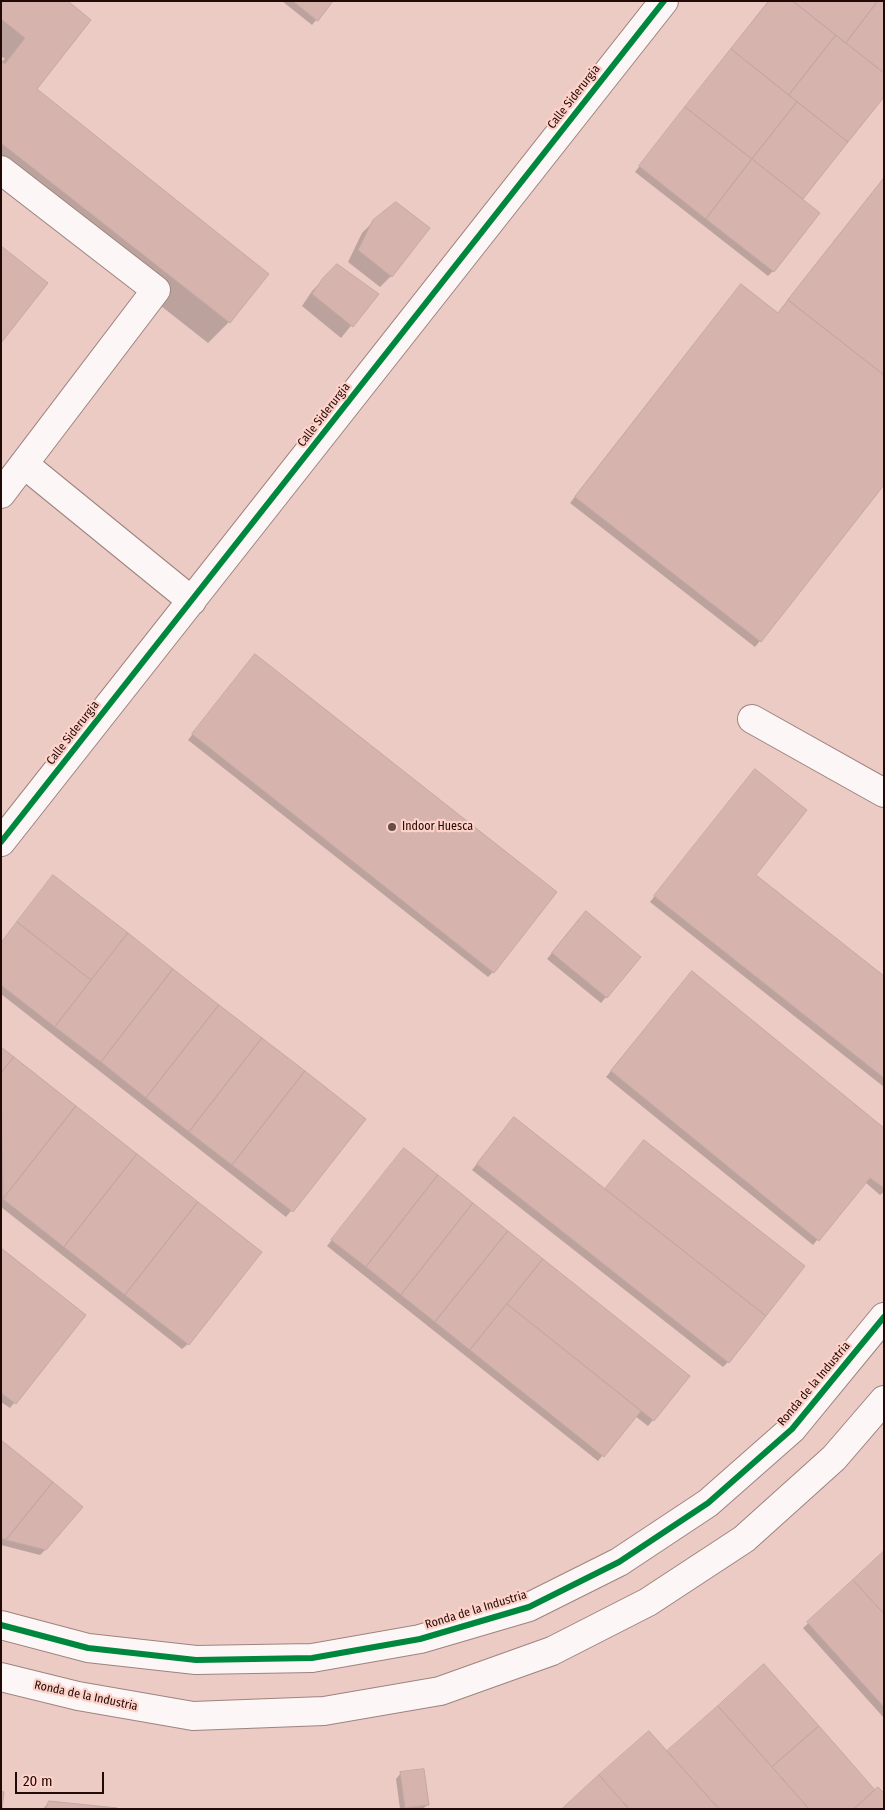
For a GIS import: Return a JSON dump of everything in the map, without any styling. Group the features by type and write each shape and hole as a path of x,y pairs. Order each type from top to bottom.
{"street":[{"name":"Calle Siderurgia","path":"1,842 664,1"},
{"path":"1,170 156,290 25,465 1,494"},
{"path":"25,465 192,601"},
{"path":"752,719 884,793"},
{"name":"Ronda de la Industria","path":"1,1625 88,1648 186,1659 312,1658 420,1639 529,1607 619,1562 708,1503 792,1429 884,1317"},
{"name":"Ronda de la Industria","path":"1,1677 78,1696 192,1716 324,1711 440,1691 552,1651 648,1602 744,1539 834,1458 884,1400"}],"building":[{"path":"1,1 68,1 91,20 37,89 269,274 230,323 1,143 1,61 5,64 25,38 1,19"},
{"path":"293,1 333,1 318,21"},
{"path":"769,1 793,1 836,35 789,95 731,49"},
{"path":"793,1 878,1 846,43"},
{"path":"878,1 884,1 884,73 846,43"},
{"path":"836,35 884,73 884,97 848,142 789,95"},
{"path":"731,49 797,102 752,159 685,107"},
{"path":"797,102 848,142 803,199 752,159"},
{"path":"685,107 752,159 706,219 639,166"},
{"path":"752,159 820,213 774,272 706,219"},
{"path":"884,178 884,375 788,300"},
{"path":"396,202 430,228 392,277 358,250 373,220"},
{"path":"1,246 48,283 1,343"},
{"path":"337,264 379,294 353,327 312,294 323,278"},
{"path":"741,284 778,313 788,300 884,375 884,485 761,642 575,497"},
{"name":"Indoor Huesca","path":"255,654 557,892 494,973 192,734"},
{"path":"755,769 807,810 756,875 884,976 884,1078 654,896"},
{"path":"53,875 128,933 91,980 17,922"},
{"path":"586,911 641,957 607,998 552,953"},
{"path":"17,922 91,980 55,1027 1,985 1,943"},
{"path":"128,933 173,969 101,1062 55,1027"},
{"path":"173,969 219,1005 146,1098 101,1062"},
{"path":"692,971 884,1128 884,1188 870,1178 819,1241 611,1071"},
{"path":"219,1005 262,1038 189,1132 146,1098"},
{"path":"262,1038 305,1071 232,1165 189,1132"},
{"path":"1,1047 14,1057 1,1073"},
{"path":"14,1057 76,1106 3,1199 1,1073"},
{"path":"305,1071 366,1119 293,1212 232,1165"},
{"path":"76,1106 137,1154 64,1247 3,1199"},
{"path":"514,1117 766,1316 729,1363 477,1164"},
{"path":"644,1140 805,1266 766,1316 605,1189"},
{"path":"404,1148 438,1175 366,1267 331,1240"},
{"path":"137,1154 198,1202 125,1295 64,1247"},
{"path":"438,1175 473,1203 401,1295 366,1267"},
{"path":"198,1202 262,1252 189,1345 125,1295"},
{"path":"473,1203 508,1231 435,1322 401,1295"},
{"path":"508,1231 543,1259 470,1350 435,1322"},
{"path":"1,1248 86,1315 16,1404 1,1393"},
{"path":"543,1259 690,1376 654,1421 507,1304"},
{"path":"507,1304 641,1411 604,1457 470,1350"},
{"path":"1,1440 53,1482 6,1540 1,1538"},
{"path":"53,1482 83,1507 46,1550 6,1540"},
{"path":"884,1551 884,1614 853,1580"},
{"path":"853,1580 884,1614 884,1707 807,1622"},
{"path":"764,1664 819,1726 772,1767 718,1706"},
{"path":"718,1706 809,1809 719,1809 667,1751"},
{"path":"819,1726 875,1790 854,1809 809,1809 772,1767"},
{"path":"649,1731 719,1809 629,1809 599,1775"},
{"path":"424,1769 429,1805 405,1808 400,1772"},
{"path":"599,1775 629,1809 562,1809"},
{"path":"878,1787 884,1793 884,1809 854,1809"},
{"path":"1,1791 4,1792 2,1809 1,1809"},
{"path":"49,1801 117,1808 46,1809"}],"cycle path":[{"path":"1,842 664,1"},
{"path":"1,1625 88,1648 196,1660 312,1658 420,1639 529,1607 619,1562 708,1503 792,1429 884,1317"}],"place":[{"name":"Indoor Huesca","path":"392,827"}]}
